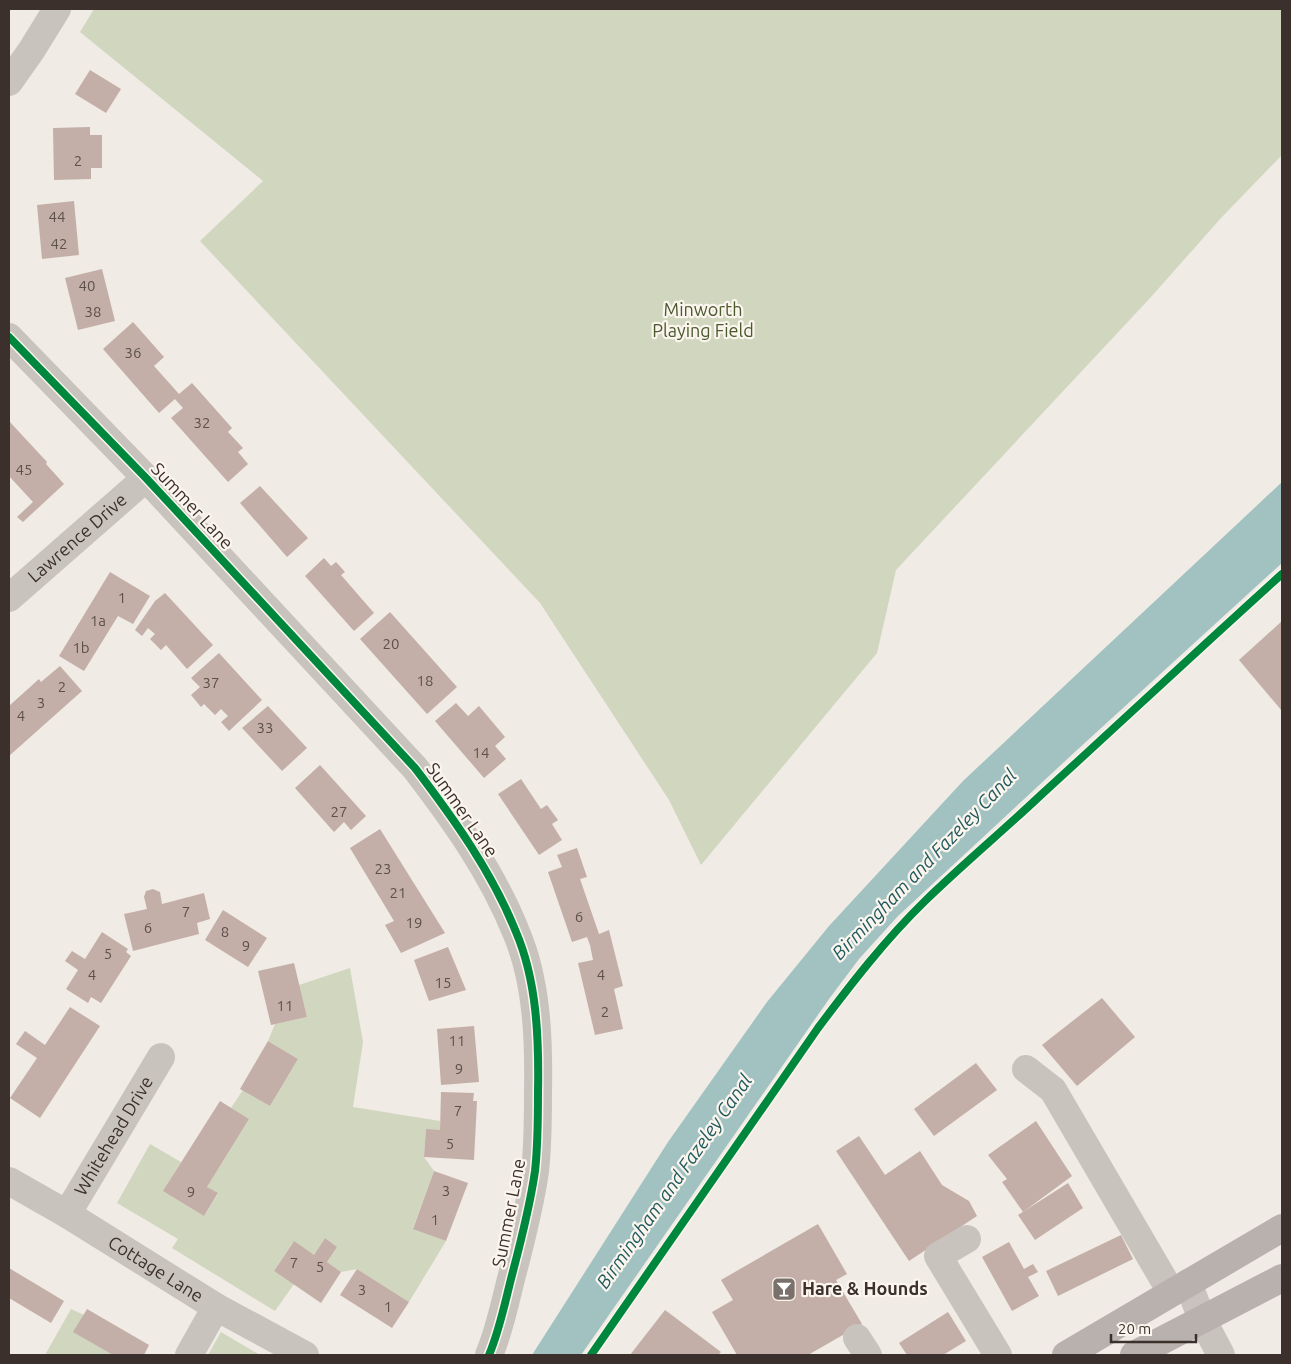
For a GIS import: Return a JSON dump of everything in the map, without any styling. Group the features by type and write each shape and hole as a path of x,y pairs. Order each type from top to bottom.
{"main road":[{"path":"1066,1355 1282,1228"},
{"path":"1134,1355 1282,1278"}],"street":[{"path":"9,82 57,9"},
{"name":"Summer Lane","path":"9,337 146,478 414,768 451,814 488,873 517,932 531,979 539,1050 535,1172 497,1335 489,1355"},
{"name":"Lawrence Drive","path":"9,598 146,478"},
{"name":"Whitehead Drive","path":"67,1214 161,1058"},
{"path":"1026,1069 1053,1090 1179,1287 1202,1319 1221,1355"},
{"name":"Cottage Lane","path":"9,1181 67,1214 216,1307 305,1355"},
{"path":"967,1239 938,1256 998,1355"},
{"path":"189,1355 216,1307"}],"green space":[{"name":"Minworth Playing Field","path":"94,9 1282,9 1282,155 1221,218 1151,297 896,570 877,653 701,865 669,800 540,603 200,241 263,181 80,32"},
{"path":"350,968 363,1042 353,1107 440,1121 440,1130 426,1130 424,1157 434,1171 413,1228 446,1241 409,1302 357,1269 341,1272 327,1262 337,1247 325,1238 314,1255 293,1242 274,1271 294,1284 275,1311 172,1248 178,1239 117,1203 150,1144 181,1162 164,1191 204,1216 218,1194 207,1187 249,1119 231,1108 243,1090 270,1106 298,1059 268,1041 275,1024 307,1017 299,985"},
{"path":"71,1309 84,1315 74,1332 113,1355 45,1355"},
{"path":"221,1332 260,1355 208,1355"}],"water":[{"name":"Birmingham and Fazeley Canal","path":"1282,482 1282,563 898,916 859,959 829,999 581,1355 532,1355 668,1142 767,1002 829,926 963,781"}],"building":[{"path":"90,70 121,89 106,113 75,94"},
{"path":"90,127 90,135 102,135 102,168 91,168 91,179 54,180 53,128"},
{"path":"74,201 79,255 42,259 37,205"},
{"path":"102,269 115,321 78,330 65,278"},
{"path":"133,322 164,357 154,366 179,394 192,383 232,428 228,432 243,448 238,452 248,464 228,482 171,418 183,408 175,399 159,413 103,349"},
{"path":"9,421 47,462 46,464 64,484 23,522 17,517 33,502 9,476"},
{"path":"260,486 308,538 287,557 240,503"},
{"path":"324,558 331,566 336,562 345,572 341,575 374,613 354,631 305,576"},
{"path":"110,572 150,596 133,624 118,616 84,671 59,656"},
{"path":"165,593 213,645 187,669 166,645 161,650 150,639 155,634 148,628 142,636 135,630 155,601"},
{"path":"390,612 457,687 427,714 360,639"},
{"path":"1282,621 1282,711 1239,660"},
{"path":"219,653 262,700 229,731 221,722 228,716 221,709 215,715 204,704 201,707 191,695 200,687 191,678"},
{"path":"60,666 82,691 9,756 9,706 39,679 41,682"},
{"path":"456,703 468,716 479,706 505,737 495,746 506,759 484,778 435,721"},
{"path":"268,706 307,748 282,771 242,728"},
{"path":"320,765 366,816 351,830 344,822 334,832 295,788"},
{"path":"521,779 541,809 547,805 558,820 552,824 562,840 539,855 498,794"},
{"path":"380,829 445,933 401,953 385,925 394,921 350,848"},
{"path":"577,848 587,877 580,879 599,934 609,930 623,986 614,989 623,1029 595,1035 578,963 593,960 590,945 587,937 572,942 548,872 562,867 557,855"},
{"path":"153,889 160,892 162,904 204,893 210,919 197,923 199,934 133,951 124,914 147,909 144,897 146,891"},
{"path":"223,910 267,938 248,967 205,940"},
{"path":"102,932 128,949 126,952 131,956 101,1003 91,997 88,1003 66,989 78,970 65,961 72,951 85,959"},
{"path":"448,947 466,990 429,1001 414,960"},
{"path":"294,963 307,1017 271,1025 258,971"},
{"path":"1102,998 1135,1037 1077,1086 1042,1045"},
{"path":"70,1007 100,1026 40,1118 10,1098 37,1058 16,1044 25,1031 45,1045"},
{"path":"474,1026 479,1082 441,1085 437,1029"},
{"path":"268,1041 298,1059 270,1106 240,1089"},
{"path":"976,1063 997,1090 934,1136 914,1109"},
{"path":"441,1092 474,1093 473,1101 477,1101 474,1160 424,1157 426,1129 440,1130"},
{"path":"220,1101 249,1119 207,1187 218,1193 204,1216 163,1191"},
{"path":"1036,1121 1072,1176 1023,1212 1002,1182 1007,1179 988,1155"},
{"path":"859,1136 885,1175 920,1151 942,1185 969,1201 977,1216 909,1261 836,1151"},
{"path":"434,1171 468,1183 446,1241 413,1229"},
{"path":"1068,1183 1083,1208 1035,1240 1018,1215"},
{"name":"Hare & Hounds","path":"818,1224 847,1274 836,1280 862,1324 808,1355 737,1355 712,1312 733,1300 721,1280"},
{"path":"1121,1235 1133,1259 1058,1296 1046,1271"},
{"path":"325,1238 337,1247 327,1262 341,1272 321,1303 274,1271 294,1241 314,1255"},
{"path":"1009,1242 1024,1269 1033,1264 1038,1272 1028,1277 1039,1296 1012,1311 982,1257"},
{"path":"9,1268 64,1301 51,1323 9,1298"},
{"path":"357,1269 409,1302 392,1328 340,1295"},
{"path":"87,1309 149,1345 144,1355 113,1355 73,1332"},
{"path":"665,1310 721,1352 718,1355 630,1355"},
{"path":"948,1312 966,1341 943,1355 907,1355 899,1343"}],"cycle path":[{"path":"9,337 146,478 415,768 444,807 496,888 523,951 532,990 537,1031 538,1112 535,1171 531,1197 499,1325 489,1355"},
{"path":"591,1355 818,1028 896,931 954,874 1282,574"}],"place":[{"name":"Hare & Hounds","path":"784,1289"}]}
